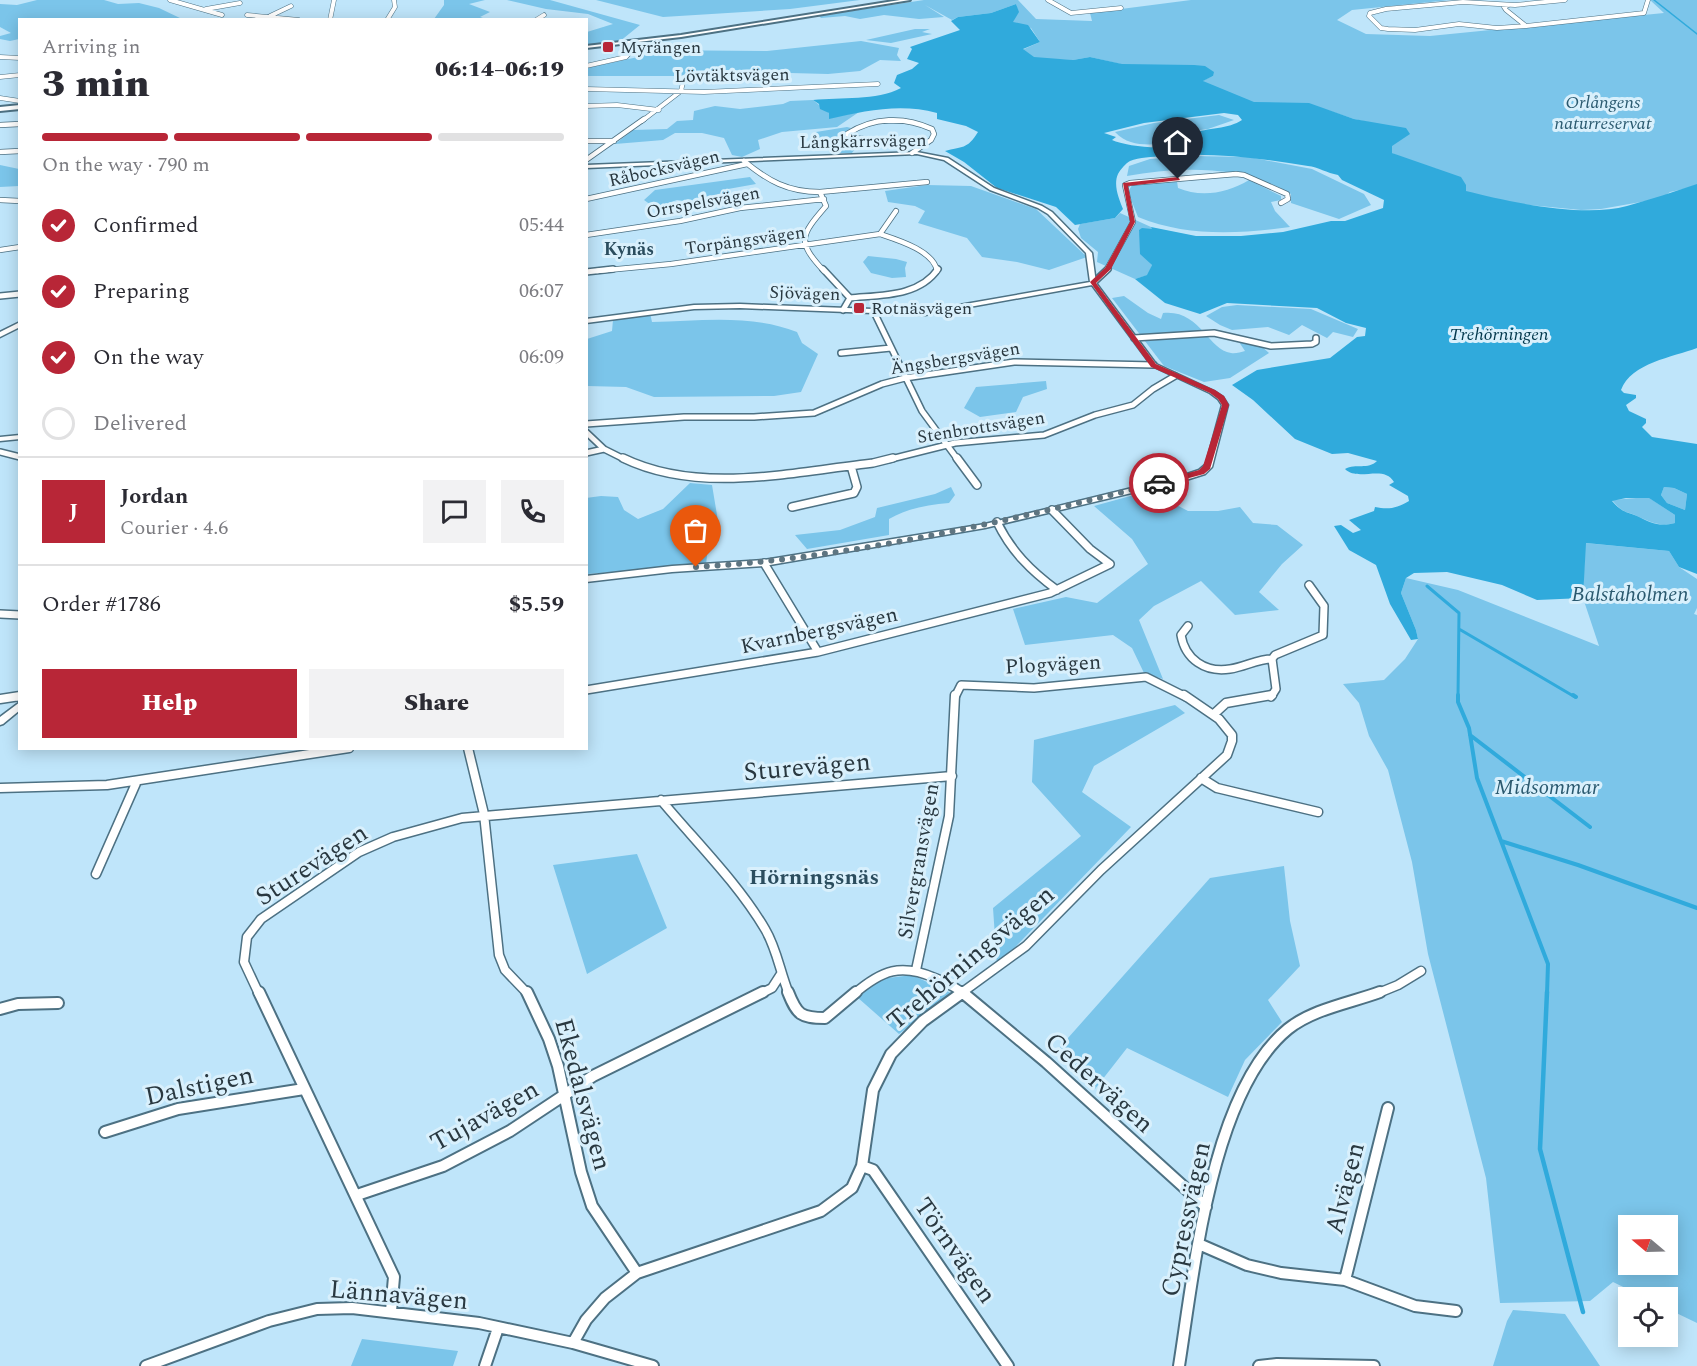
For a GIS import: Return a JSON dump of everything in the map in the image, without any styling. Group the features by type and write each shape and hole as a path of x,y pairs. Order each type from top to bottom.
{"main road":[{"path":"588,47 630,43 908,0"},
{"path":"0,109 18,107"}],"street":[{"path":"170,0 222,15"},
{"path":"330,18 334,0"},
{"path":"388,18 395,7 394,0"},
{"path":"1048,0 1071,13 1120,8"},
{"path":"1565,0 1509,5 1462,2 1386,9 1370,13 1369,16 1381,28 1388,29 1415,30 1459,24 1497,28 1644,14 1648,0"},
{"path":"206,9 240,3"},
{"path":"1509,5 1504,7 1506,10 1526,26"},
{"path":"268,16 291,6"},
{"path":"247,15 284,18"},
{"path":"539,18 544,15"},
{"path":"588,66 626,57 633,49 630,43"},
{"path":"0,57 18,57"},
{"path":"0,77 18,75"},
{"path":"588,159 659,110 681,91 684,78"},
{"name":"Lövtäktsvägen","path":"588,89 713,92 878,84"},
{"path":"0,98 18,101"},
{"path":"588,106 617,105 659,110"},
{"path":"864,139 851,138 847,134 859,126 879,121 918,123 932,129 934,134 932,140 912,153"},
{"path":"0,125 18,124"},
{"path":"588,141 614,141"},
{"path":"0,152 18,151"},
{"name":"Långkärrsvägen","path":"588,167 746,163 782,157 912,153 946,159 992,189 1050,213 1089,254 1093,282"},
{"path":"746,163 769,183 799,192 927,182"},
{"name":"Råbocksvägen","path":"588,199 746,163"},
{"path":"588,579 672,569 764,563 997,522 1202,472 1207,467 1225,405 1221,398 1154,365 1093,282 1108,269 1132,222 1125,185 1236,174 1244,175 1287,194 1288,199 1281,203"},
{"path":"820,192 824,199 824,209 806,231 805,245 813,259 850,298"},
{"name":"Orrspelsvägen","path":"588,235 689,220 740,208 824,199"},
{"path":"0,200 18,201"},
{"path":"850,298 892,293 917,287 928,282 938,270 936,263 927,256 880,234 896,211"},
{"name":"Torpängsvägen","path":"588,272 671,264 880,234"},
{"path":"0,250 18,247"},
{"name":"Sjövägen","path":"588,321 694,307 740,306 928,313 1093,282"},
{"path":"0,296 18,294"},
{"path":"843,310 850,298"},
{"path":"874,312 922,411 977,485"},
{"path":"0,334 18,325"},
{"path":"1134,338 1214,333 1271,346 1312,344 1316,342 1316,338"},
{"path":"841,353 891,348"},
{"name":"Ängsbergsvägen","path":"588,423 814,413 846,402 872,388 905,378 1014,363 1041,361 1154,365"},
{"name":"Stenbrottsvägen","path":"588,434 604,450 658,472 704,479 727,479 873,463 947,444 1044,435 1095,415 1133,405 1153,389 1175,376"},
{"path":"0,439 18,436"},
{"path":"588,453 604,450"},
{"path":"0,452 18,456"},
{"path":"792,507 854,493 857,487 851,466"},
{"name":"Kvarnbergsvägen","path":"588,690 818,652 1057,590 1110,564 1090,549 1052,510"},
{"path":"997,522 1019,557 1057,590"},
{"path":"764,563 818,652"},
{"path":"1188,626 1181,635 1186,653 1203,666 1217,670 1233,669 1257,659 1272,659 1275,655 1323,635 1324,606 1309,585"},
{"path":"0,614 18,615"},
{"path":"1214,714 1226,703 1271,697 1276,689 1272,659"},
{"name":"Trehörningsvägen","path":"573,1343 586,1320 604,1298 637,1273 821,1211 852,1188 862,1166 873,1090 891,1054 923,1021 1026,946 1101,870 1225,757 1232,748 1232,734 1214,714 1151,678"},
{"name":"Plogvägen","path":"958,687 967,684 1034,688 1151,678"},
{"name":"Silvergransvägen","path":"916,970 948,816 958,687"},
{"path":"0,699 18,696"},
{"path":"0,722 18,707"},
{"path":"0,788 107,785 336,750"},
{"name":"Ekedalsvägen","path":"468,750 484,814 499,956 505,970 527,992 546,1030 564,1095 581,1172 592,1206 637,1273"},
{"name":"Sturevägen","path":"391,1311 394,1277 357,1195 244,962 244,948 253,928 272,910 368,847 393,837 462,818 484,814 952,776"},
{"path":"1201,778 1217,788 1318,812"},
{"path":"96,874 137,781"},
{"path":"661,800 754,913 776,951 781,974"},
{"name":"Silvergransvägen","path":"781,974 794,1008 806,1018 825,1018 870,981 889,971 916,970 956,987 963,993"},
{"name":"Cypressvägen","path":"1179,1366 1206,1207 1226,1134 1244,1086 1275,1040 1288,1029 1314,1015 1397,985 1421,971"},
{"name":"Tujavägen","path":"357,1195 443,1166 510,1131 593,1076 772,988 781,974"},
{"name":"Cedervägen","path":"963,993 1046,1062 1206,1207"},
{"path":"0,1010 18,1004 58,1003"},
{"name":"Dalstigen","path":"105,1132 125,1124 210,1102 304,1089"},
{"name":"Alvägen","path":"1345,1280 1388,1108"},
{"name":"Törnvägen","path":"862,1166 873,1170 1008,1366"},
{"path":"1201,1245 1247,1264 1281,1273 1345,1280 1415,1306 1456,1311"},
{"name":"Lännavägen","path":"146,1366 268,1321 317,1309 352,1308 391,1311 498,1328 573,1343 653,1366"},
{"path":"486,1366 498,1328"},
{"path":"1259,1366 1277,1364 1374,1366"}],"green space":[{"path":"37,0 104,0 118,4 139,3 159,8 180,18 18,18 18,39 10,41 0,39 0,36 11,33 0,27 0,4 17,5"},
{"path":"444,0 485,0 469,4 490,12 480,17 483,18 435,18 444,5"},
{"path":"507,0 550,0 640,25 619,42 588,46 588,32 613,24 588,14 546,9"},
{"path":"596,0 860,0 790,9 663,17"},
{"name":"Orlångens naturreservat","path":"924,0 1018,0 1036,19 1092,21 1090,13 1191,0 1450,0 1352,10 1337,20 1366,34 1430,36 1664,13 1650,0 1697,0 1697,186 1670,192 1652,200 1601,209 1581,210 1520,204 1468,193 1437,169 1407,161 1392,153 1390,127 1327,110 1256,103 1230,95 1202,81 1213,76 1213,72 1129,66 1090,57 1073,60 1032,58 1022,50 1040,42 1031,28 1012,23 1018,12 1016,4 991,13 958,17 952,20 925,5 944,17 919,19 884,15 860,19 845,16 821,18 819,16"},
{"path":"915,29 930,29 922,32 932,34 891,43 866,40"},
{"path":"861,41 899,48 897,55 901,61 880,60 860,71 828,74 749,72 680,76 588,76 588,68 638,57 643,50 767,51"},
{"path":"813,100 829,113 829,118 859,112 837,127 782,132 758,140 760,149 742,157 732,155 724,138 702,133 675,133 663,140 615,144 633,130 667,129 677,121 693,120 694,111 715,106 740,109 783,104 790,101"},
{"path":"1219,115 1234,120 1208,129 1186,132 1175,143 1135,143 1115,132 1154,123"},
{"path":"851,128 833,142 833,146 852,147 855,149 852,153 834,153 822,146 822,138 815,138 816,132"},
{"path":"1193,156 1249,157 1312,169 1364,194 1371,205 1339,219 1291,203 1291,194 1273,184 1232,173 1190,170 1127,176 1129,166 1150,159"},
{"path":"0,165 18,169 18,186 0,187"},
{"path":"750,177 756,184 728,189 731,198 720,201 710,198 692,202 677,200 668,203 670,207 651,205 644,200 655,190"},
{"path":"1249,180 1281,196 1281,200 1271,202 1275,211 1290,227 1232,232 1175,228 1138,217 1128,192 1132,185 1177,181 1178,188 1187,191 1214,193"},
{"path":"927,185 971,186 1036,209 1087,257 1049,270 982,257 967,238 918,223 925,211 915,206 888,202 885,191"},
{"path":"1120,213 1153,229 1139,231 1147,259 1152,265 1148,275 1135,279 1097,262 1098,252 1081,238 1078,229 1080,224 1115,218"},
{"path":"868,256 907,262 906,277 892,278 871,273 863,262"},
{"path":"1124,296 1161,319 1163,313 1176,313 1186,317 1223,350 1233,353 1245,351 1239,342 1260,345 1269,353 1230,378 1204,382 1164,366 1112,298"},
{"path":"1237,305 1311,309 1358,329 1353,337 1333,332 1327,338 1302,325 1289,335 1268,327 1232,330 1206,316 1222,307"},
{"path":"650,313 652,322 726,320 762,323 797,332 802,343 818,354 801,392 774,396 654,397 626,387 588,386 588,339 612,331 613,320"},
{"path":"1046,381 1047,389 1023,397 1016,412 980,417 964,408 976,387"},
{"path":"690,483 712,485 718,521 709,536 706,565 588,574 588,498 618,497 624,510 638,519 663,509"},
{"path":"951,487 955,495 949,503 903,512 889,519 889,535 807,549 795,535 840,530 875,517 877,508 935,494"},
{"path":"1664,487 1674,488 1687,494 1685,510 1667,503 1661,495"},
{"path":"1134,495 1167,500 1188,511 1218,511 1240,507 1253,523 1277,525 1303,545 1282,564 1259,592 1279,610 1235,615 1201,581 1154,606 1139,620 1163,679 1144,673 1132,648 1113,635 1025,645 1013,609 1066,597 1097,603 1148,564 1132,539 1094,506"},
{"path":"1648,497 1675,515 1675,523 1651,522 1623,511 1612,500"},
{"name":"Midsommar","path":"1585,543 1669,551 1679,567 1697,579 1697,608 1694,614 1697,615 1697,1323 1678,1314 1678,1287 1623,1287 1613,1282 1590,1301 1500,1303 1486,1178 1428,954 1412,862 1388,770 1369,736 1359,703 1343,684 1384,680 1405,659 1418,639 1401,593 1406,578 1458,590 1599,646 1583,598"},
{"path":"1175,705 1185,713 1094,766 1082,792 1131,827 997,966 993,908 1081,836 1032,782 1034,740"},
{"path":"637,854 667,928 587,974 553,865"},
{"path":"1284,866 1290,921 1300,966 1268,1000 1282,1022 1245,1060 1228,1097 1127,1048 1095,1089 1060,1047 1210,878"},
{"path":"912,975 953,994 899,1034 857,997 880,979"},
{"path":"1513,1310 1565,1314 1600,1366 1493,1366 1507,1321"},
{"path":"362,1339 458,1351 453,1366 351,1366"}],"water":[{"name":"Trehörningen","path":"1016,4 1019,12 1013,22 1028,25 1040,42 1023,49 1034,57 1073,60 1090,57 1122,64 1205,66 1214,72 1213,76 1203,81 1254,102 1309,103 1354,119 1406,128 1410,134 1392,146 1392,153 1461,177 1466,185 1466,191 1525,204 1589,210 1627,206 1697,184 1697,348 1643,367 1626,381 1621,390 1624,393 1636,395 1636,398 1626,405 1629,411 1646,419 1642,427 1652,437 1697,444 1697,574 1679,567 1669,551 1586,543 1583,598 1537,600 1502,585 1447,572 1414,573 1406,578 1401,593 1418,639 1411,640 1390,604 1376,565 1349,550 1334,526 1341,525 1353,533 1361,530 1349,520 1374,511 1375,507 1393,508 1401,505 1409,501 1408,496 1389,485 1394,482 1384,474 1357,474 1345,469 1370,465 1377,461 1348,453 1332,454 1295,439 1253,400 1232,385 1257,370 1330,358 1357,337 1365,336 1366,328 1346,323 1317,308 1227,303 1200,314 1165,303 1135,279 1147,275 1152,265 1140,254 1139,230 1142,228 1152,229 1151,227 1196,236 1241,236 1283,232 1331,221 1345,221 1383,208 1384,200 1342,180 1338,175 1312,167 1235,156 1162,156 1130,161 1120,171 1116,187 1123,209 1115,218 1075,225 1056,207 997,188 964,162 945,151 971,142 978,132 966,126 937,119 937,113 896,108 829,119 829,113 820,109 819,104 813,100 870,97 901,88 894,83 897,75 912,69 919,63 907,59 912,49 910,47 960,30 951,21 958,17 991,13","holes":["1224,113 1238,115 1242,120 1231,125 1198,131 1171,146 1145,147 1126,144 1112,140 1116,137 1104,133 1144,123","1664,487 1674,488 1687,494 1685,510 1667,503 1661,495","1626,498 1649,498 1675,515 1675,523 1664,525 1651,522 1623,511 1612,501"]}],"waterway":[{"path":"1654,0 1697,34"},
{"path":"1427,586 1459,613 1458,697"},
{"path":"1459,629 1575,697"},
{"path":"1458,697 1470,735"},
{"path":"1470,735 1590,827"},
{"path":"1470,735 1477,778 1501,841"},
{"path":"1501,841 1578,865 1697,908"},
{"path":"1501,841 1548,964 1547,994"},
{"path":"1547,992 1540,1149 1583,1312"}],"way so far":[{"path":"696,567 764,563 985,526 1159,483"}],"place":[{"name":"Myrängen","path":"608,47"},
{"name":"Rotnäsvägen","path":"859,308"}],"district":[{"name":"Kynäs","path":"629,249"},
{"name":"Hörningsnäs","path":"814,876"}],"route":[{"path":"1159,483 1202,472 1209,465 1225,405 1221,398 1212,392 1154,365 1093,282 1108,269 1132,222 1125,185 1178,179"}],"park label":[{"name":"Balstaholmen","path":"1630,594"}]}
